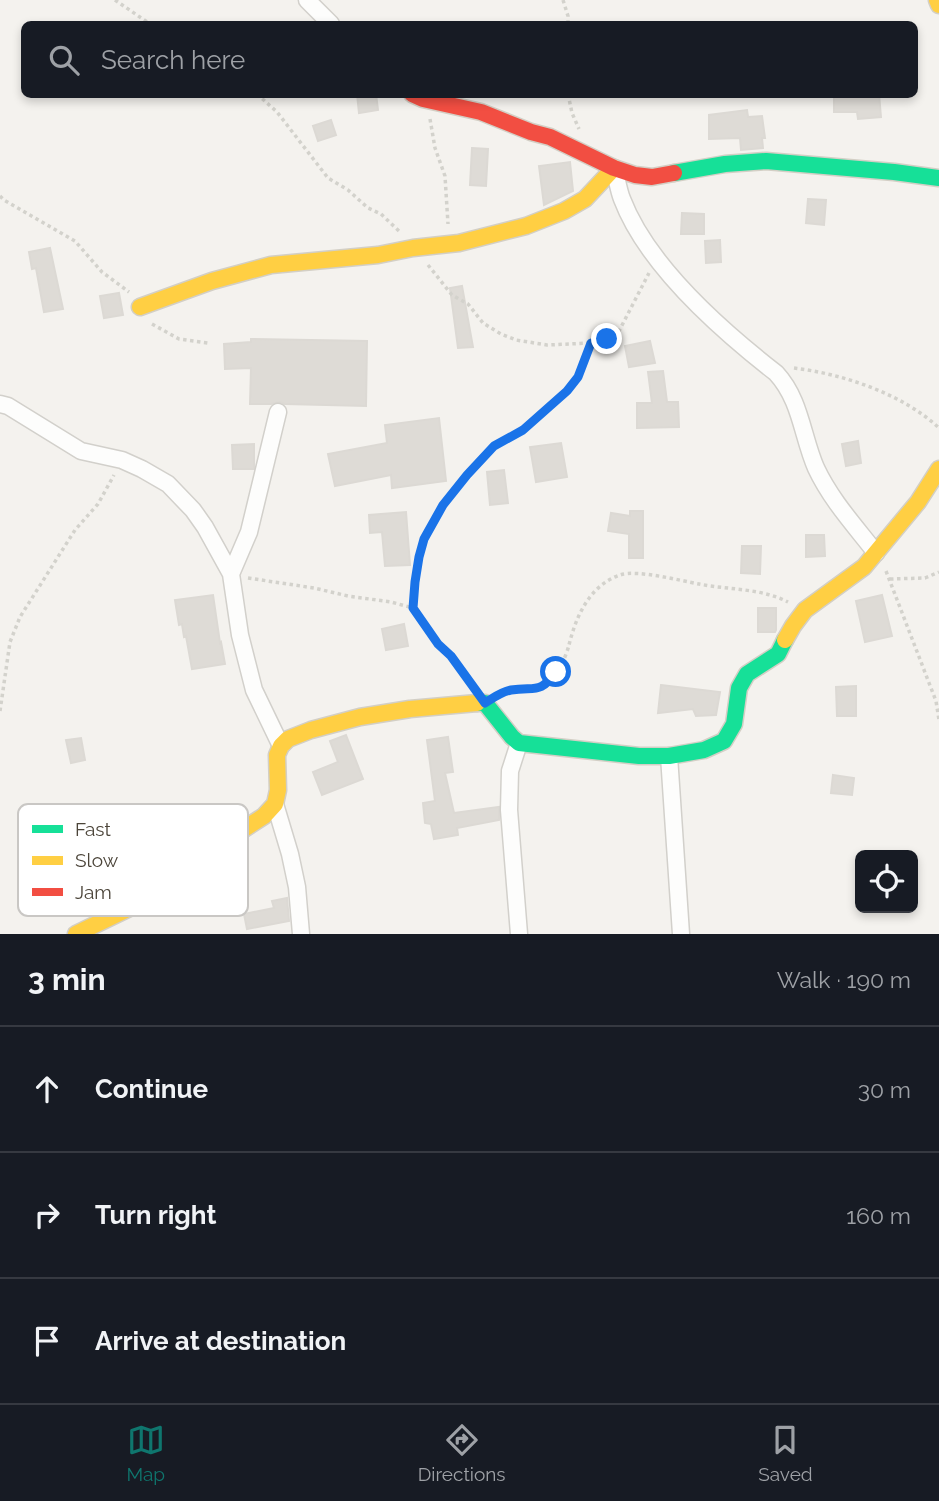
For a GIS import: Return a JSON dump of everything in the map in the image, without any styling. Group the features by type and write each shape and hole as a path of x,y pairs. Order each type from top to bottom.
{"street":[{"path":"307,0 328,21"},
{"path":"937,0 939,5"},
{"path":"424,98 481,111 550,137 614,168 635,175 652,177 725,164 766,161 939,178"},
{"path":"140,307 212,281 271,265 379,255 504,232 564,211 585,199 614,168"},
{"path":"614,168 622,199 643,240 696,304 786,383 825,487 877,552"},
{"path":"0,404 8,406 81,451 122,460 142,469 168,484 193,510 231,574 240,635 254,690 281,746"},
{"path":"231,574 249,532 278,412"},
{"path":"301,934 297,887 275,804 278,790 277,755 288,739 354,718 436,706 485,703 519,743 639,756 704,750 724,741 733,724 739,688 747,674 778,654 805,610 864,567 918,502 939,469"},
{"path":"519,743 510,771 509,810 519,934"},
{"path":"669,755 681,934"},
{"path":"248,826 264,816 275,804"},
{"path":"76,934 113,916"}],"path":[{"path":"115,0 146,21"},
{"path":"564,0 568,21"},
{"path":"261,98 277,112 328,178 348,190 368,208 381,214 452,295 468,304 483,323 501,334 516,340 547,345 591,343 607,339 618,333 657,257"},
{"path":"420,98 445,176 448,223 446,244"},
{"path":"569,98 572,113 592,156"},
{"path":"0,196 75,241 102,272 127,290 146,320 179,339 208,343"},
{"path":"591,343 578,377 567,391 523,430 494,446 443,505 424,539 415,582 413,608 485,703 501,693 536,689 546,685 566,656 577,618 588,599 604,584 622,574 654,575 728,590 757,592 777,596 805,610"},
{"path":"764,364 839,376 899,400 939,428"},
{"path":"0,711 10,642 20,617 75,530 98,504 122,460"},
{"path":"877,552 936,701 939,720"},
{"path":"889,579 925,578 939,572"},
{"path":"231,574 413,608"}],"building":[{"path":"357,98 376,98 378,110 359,113"},
{"path":"834,98 879,98 881,117 858,119 857,112 834,112"},
{"path":"747,110 748,117 762,116 765,138 762,138 763,148 741,150 740,138 709,139 709,115"},
{"path":"331,120 336,135 318,141 313,126"},
{"path":"472,148 488,149 486,186 470,185"},
{"path":"570,162 573,191 544,205 539,166"},
{"path":"808,199 826,200 824,225 806,223"},
{"path":"682,213 704,214 704,234 681,234"},
{"path":"720,240 721,262 706,263 705,241"},
{"path":"50,248 63,309 44,312 36,268 32,269 29,252"},
{"path":"462,286 473,347 458,348 450,288"},
{"path":"119,293 123,315 104,318 100,296"},
{"path":"251,339 367,341 366,406 280,402 250,404 251,368 225,369 224,344 251,342"},
{"path":"650,341 655,363 629,367 625,346"},
{"path":"663,371 667,402 678,402 679,427 637,428 637,403 652,403 648,372"},
{"path":"439,418 446,481 392,488 391,475 335,486 328,454 387,443 385,425"},
{"path":"858,441 861,463 846,466 842,444"},
{"path":"561,443 567,477 536,482 530,447"},
{"path":"254,444 254,469 233,469 232,445"},
{"path":"504,470 508,503 490,505 487,472"},
{"path":"630,511 643,511 643,558 629,558 629,534 608,531 611,513 630,516"},
{"path":"406,512 410,565 385,566 382,532 370,533 369,515"},
{"path":"806,535 824,535 825,556 806,557"},
{"path":"742,546 761,546 760,574 741,573"},
{"path":"213,595 225,664 192,669 175,600"},
{"path":"882,595 892,636 865,642 856,601"},
{"path":"758,608 776,608 775,632 758,632"},
{"path":"404,624 408,646 386,650 382,629"},
{"path":"661,685 720,692 716,715 696,716 693,709 658,713"},
{"path":"856,686 856,716 837,716 836,687"},
{"path":"346,735 363,779 322,795 313,772 338,762 330,741"},
{"path":"448,737 453,772 445,773 454,813 499,807 499,820 457,828 458,835 434,839 431,824 425,823 423,803 435,801 427,740"},
{"path":"81,738 85,760 71,763 66,740"},
{"path":"833,775 854,778 852,795 831,793"},
{"path":"287,898 289,921 247,929 244,916 274,908 272,901"}],"traffic: fast":[{"path":"674,173 725,164 766,161 939,178"},
{"path":"477,703 485,703 519,743 639,756 669,756 704,750 724,741 734,724 739,688 747,674 778,654 785,640"}],"traffic: slow":[{"path":"937,0 939,5"},
{"path":"140,307 212,281 271,265 378,255 459,243 526,226 564,211 585,199 614,168"},
{"path":"785,640 805,610 864,567 918,502 939,469"},
{"path":"248,826 264,816 275,804 278,790 277,755 288,739 360,717 477,703"},
{"path":"76,934 113,916"}],"traffic: jam":[{"path":"421,98 481,112 550,137 614,168 635,175 652,177 674,173"}],"route":[{"path":"556,672 546,685 536,689 501,693 485,703 413,608 415,582 424,539 443,505 494,446 523,430 567,391 578,377 591,343 607,339"}]}
